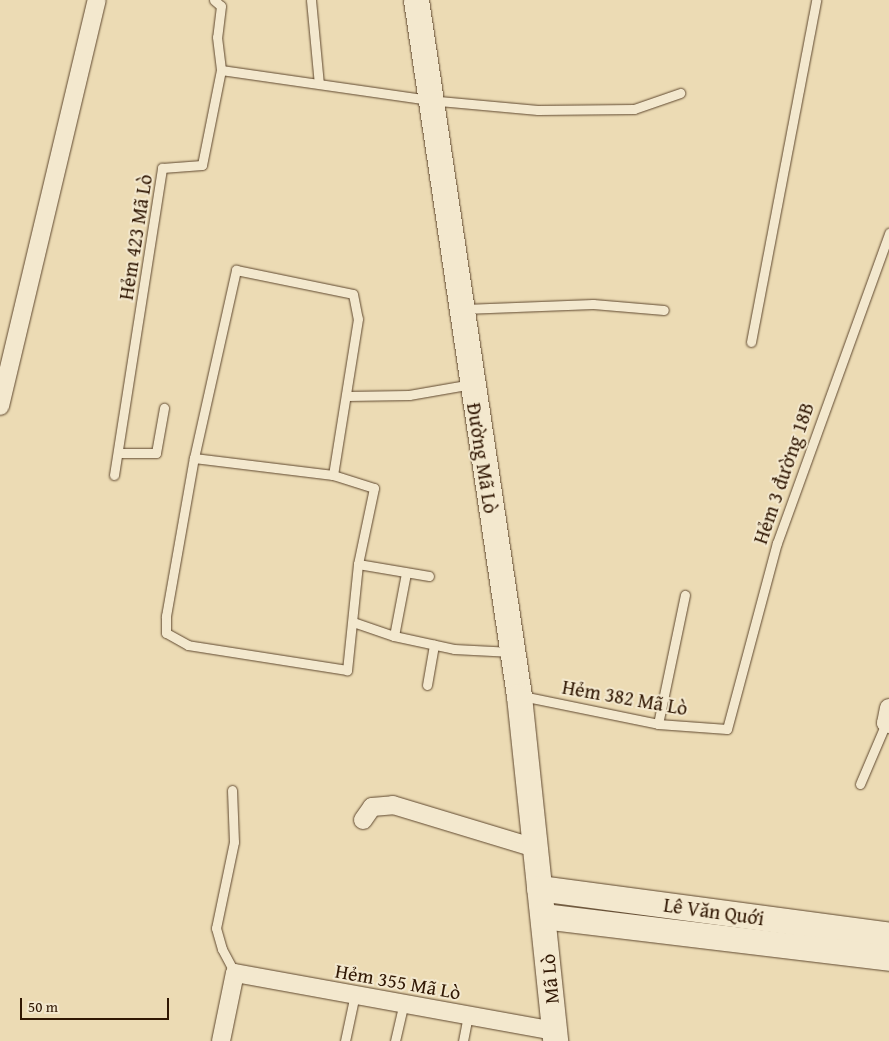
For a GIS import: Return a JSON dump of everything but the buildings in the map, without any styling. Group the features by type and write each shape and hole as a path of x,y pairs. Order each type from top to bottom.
{"main road":[{"name":"Đường Mã Lò","path":"416,0 428,100 519,696 543,916"},
{"name":"Lê Văn Quới","path":"539,888 889,935"},
{"name":"Lê Văn Quới","path":"543,916 889,958"},
{"name":"Mã Lò","path":"543,916 554,1036"}],"street":[{"path":"0,406 97,0"},
{"path":"363,820 372,806 393,805 535,848"},
{"path":"221,1041 235,972"},
{"name":"Hẻm 355 Mã Lò","path":"235,972 468,1015 554,1036"}],"lane":[{"path":"214,0 221,6 217,37 221,70 428,100 538,110 626,109 680,93"},
{"path":"311,0 319,84"},
{"path":"750,342 816,0"},
{"name":"Hẻm 423 Mã Lò","path":"114,475 120,453 162,168 202,165 221,70"},
{"name":"Hẻm 3 đường 18B","path":"726,729 776,543 889,233"},
{"path":"194,458 333,475 374,488 358,564 347,670 188,645 166,633 166,616 194,458 236,270 353,294 358,319 333,475"},
{"path":"461,309 593,304 664,310"},
{"path":"347,396 409,395 472,384"},
{"path":"120,453 156,453 164,408"},
{"path":"358,564 430,576"},
{"path":"394,636 406,573"},
{"path":"658,724 684,595"},
{"path":"353,622 394,636 454,649 512,652"},
{"path":"427,685 434,645"},
{"name":"Hẻm 382 Mã Lò","path":"519,696 658,724 726,729"},
{"path":"860,784 888,718"},
{"path":"232,790 234,842 216,928 222,949 235,972"},
{"path":"345,1041 355,994"},
{"path":"395,1041 404,1003"},
{"path":"463,1041 468,1015"}]}
